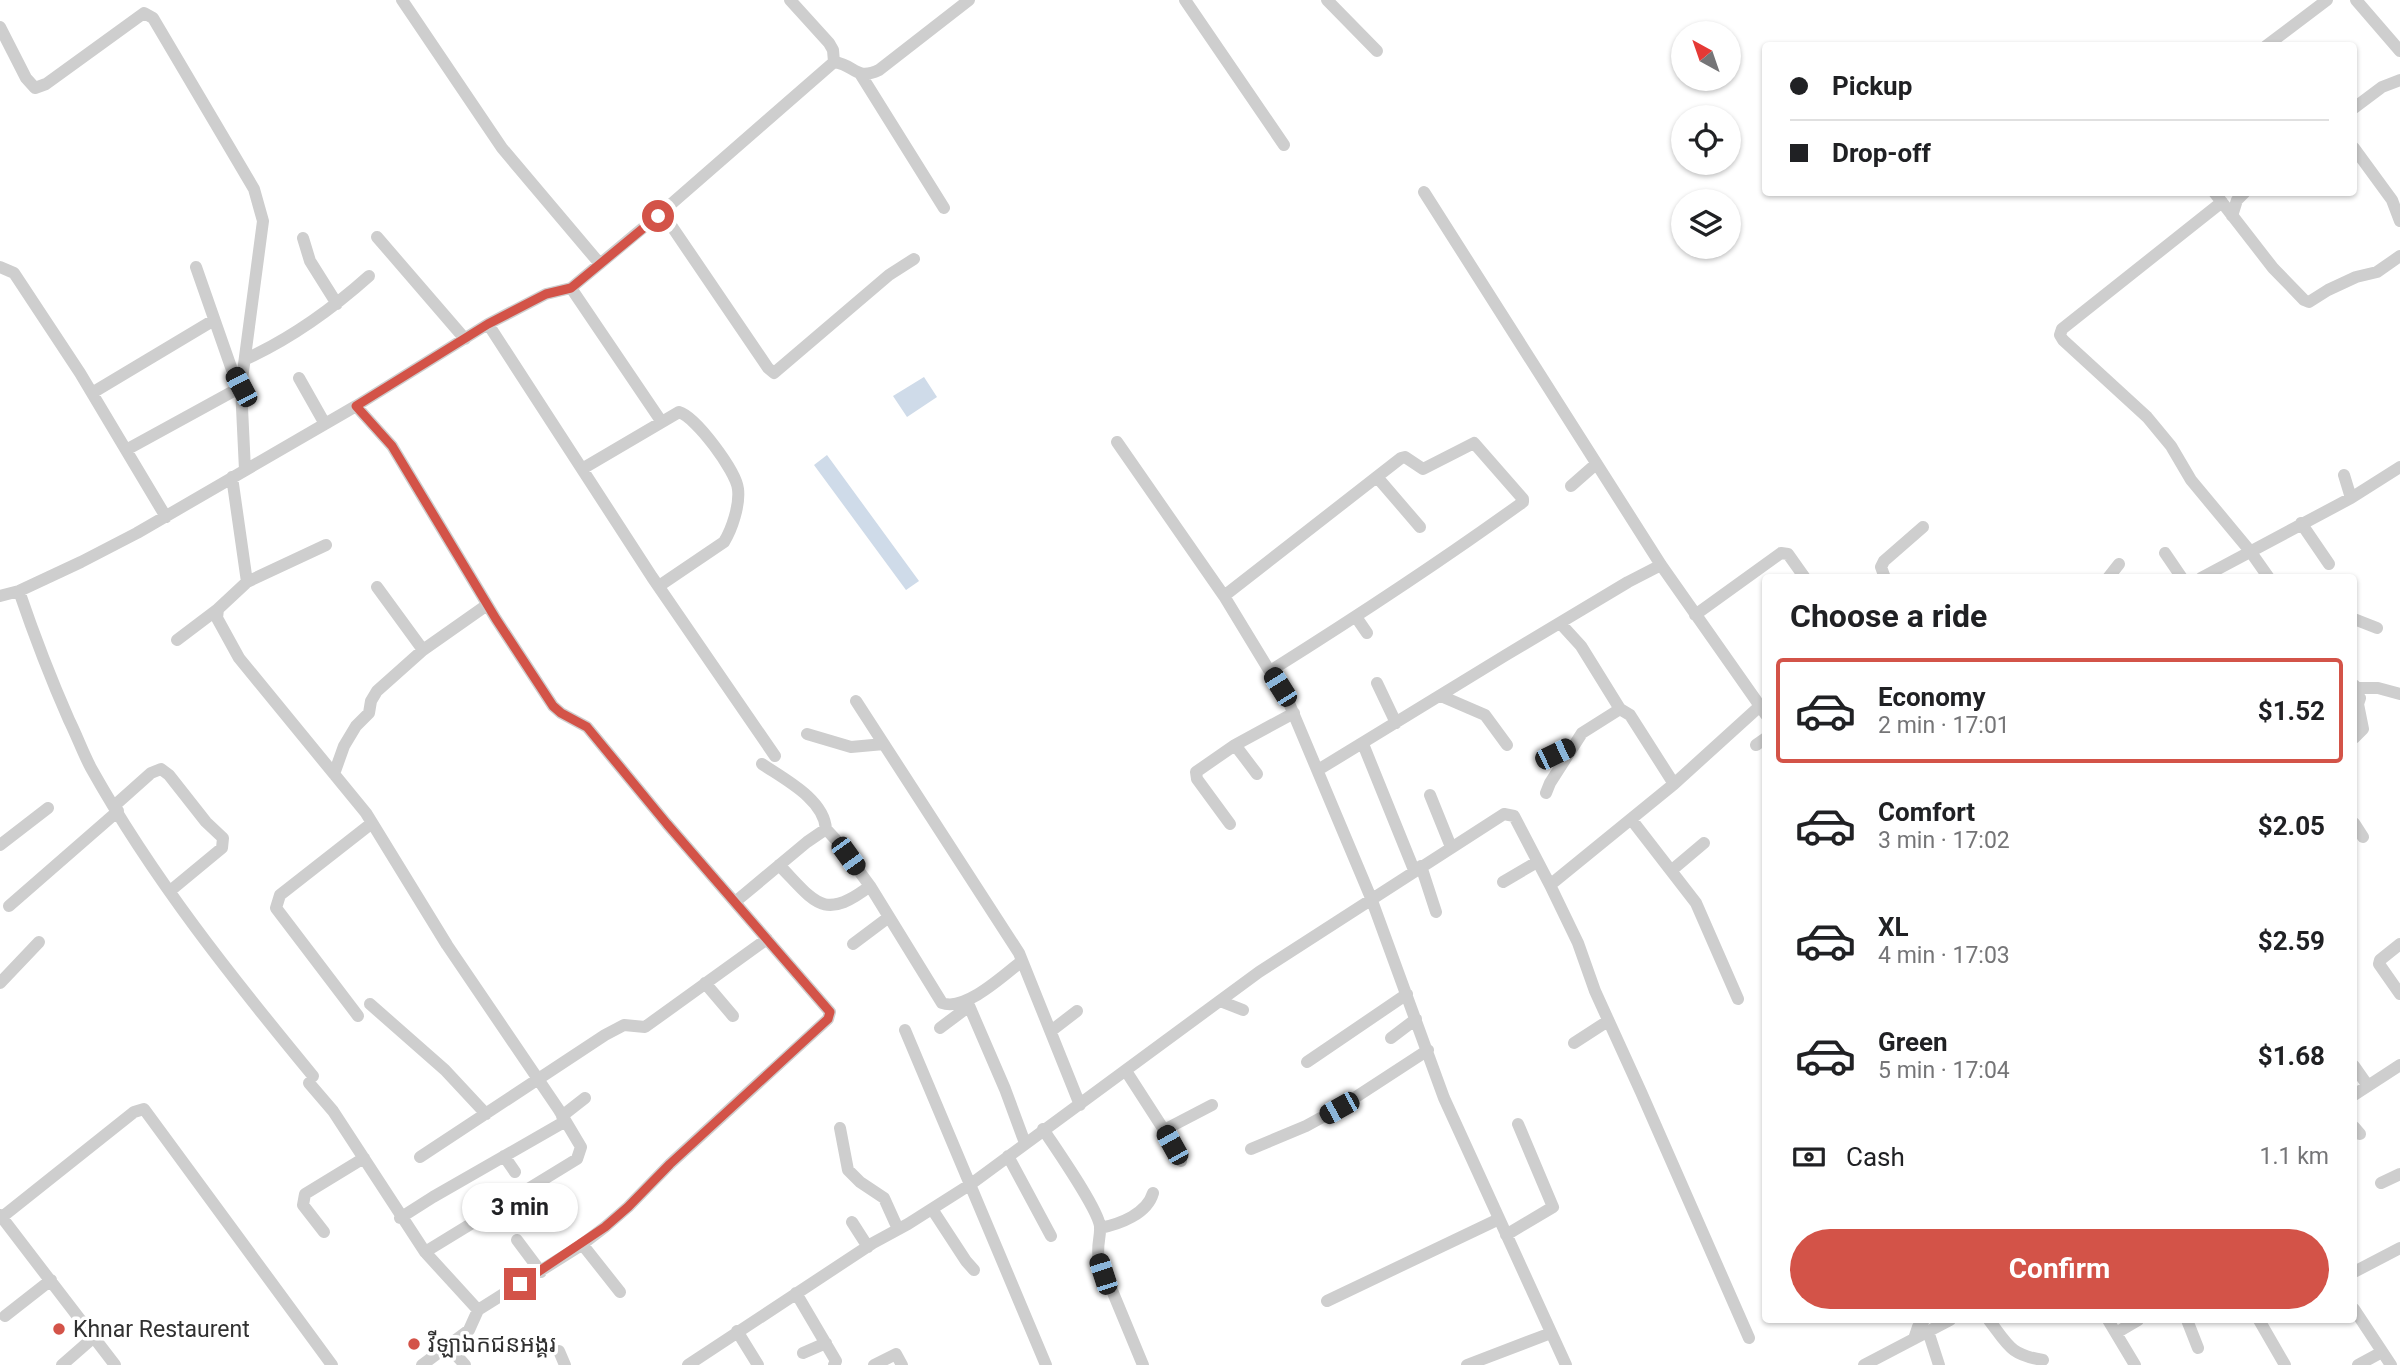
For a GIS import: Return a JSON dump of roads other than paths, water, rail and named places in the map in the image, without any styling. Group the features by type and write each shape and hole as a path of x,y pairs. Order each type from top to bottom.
{"street":[{"path":"402,0 502,148 600,264"},
{"path":"790,0 830,43 834,62"},
{"path":"860,75 879,70 969,0"},
{"path":"1185,0 1284,145"},
{"path":"1327,0 1377,51"},
{"path":"2271,42 2327,0"},
{"path":"2357,0 2400,51"},
{"path":"0,27 26,78 35,88 46,84 144,13 153,19 254,189 263,221 241,387 245,470"},
{"path":"0,596 19,591 81,562 166,517 356,406 488,324 546,294 571,288 834,62 842,63 860,75 944,208"},
{"path":"2357,106 2382,88 2400,80"},
{"path":"2357,152 2392,200 2400,221"},
{"path":"1424,192 1661,565 1762,709"},
{"path":"2232,216 2241,196"},
{"path":"2266,574 2191,480 2171,446 2147,416 2063,340 2060,335 2062,329 2218,197 2273,268 2309,302 2356,277 2377,272 2400,256"},
{"path":"662,212 730,314 774,373 889,275 914,259"},
{"path":"377,237 465,339"},
{"path":"303,238 310,261 337,304"},
{"path":"0,267 14,273 92,393 166,517"},
{"path":"196,267 232,370 241,387"},
{"path":"246,359 276,344 337,304 369,276"},
{"path":"571,288 661,421"},
{"path":"92,393 214,320"},
{"path":"488,324 659,586 775,756"},
{"path":"299,378 325,424"},
{"path":"126,450 241,387"},
{"path":"356,406 392,446 487,604 553,706 587,727 667,824 829,1008 830,1015 670,1164 628,1207 582,1244 478,1310 469,1331 422,1365"},
{"path":"582,470 679,412 691,418 735,477 738,494 729,534 724,542 659,586"},
{"path":"1117,442 1224,596 1294,713 1371,898 1449,1108 1566,1365"},
{"path":"1224,596 1401,458 1405,457 1423,469 1474,443 1495,464 1523,500 1471,540 1270,671"},
{"path":"1571,486 1596,464"},
{"path":"2208,574 2351,498 2400,467"},
{"path":"2344,475 2351,498"},
{"path":"232,477 247,582"},
{"path":"1377,477 1420,527"},
{"path":"2301,523 2329,564"},
{"path":"1884,574 1881,567 1884,561 1923,527"},
{"path":"177,640 218,609 247,582 326,545"},
{"path":"1695,615 1781,553 1788,554 1802,574"},
{"path":"2165,553 2179,574"},
{"path":"2111,574 2119,564"},
{"path":"1318,770 1560,622 1661,565"},
{"path":"377,587 423,650"},
{"path":"19,591 46,666 90,766 143,853 333,1111 400,1218 425,1252 478,1310"},
{"path":"334,774 351,734 369,713 373,695 423,650 487,604"},
{"path":"218,609 217,618 239,657 372,823 447,945 581,1147 577,1159 425,1252"},
{"path":"1356,617 1367,633"},
{"path":"2357,620 2377,628"},
{"path":"1560,622 1581,646 1620,709 1630,715 1674,784"},
{"path":"1377,683 1396,723"},
{"path":"2357,735 2363,729 2358,693 2378,688 2400,694"},
{"path":"1441,696 1485,715 1507,745"},
{"path":"856,701 1005,928 1022,961 1080,1105"},
{"path":"1546,793 1582,733 1620,709"},
{"path":"1549,885 1762,711"},
{"path":"1230,824 1196,779 1196,772 1235,745 1294,713"},
{"path":"807,734 851,747 884,744"},
{"path":"1363,744 1436,912"},
{"path":"1235,745 1257,774"},
{"path":"1555,754 1573,746"},
{"path":"762,764 806,795 820,813 826,829 870,887 942,1003 967,1004"},
{"path":"9,906 151,773 161,769 223,838 222,848 170,891"},
{"path":"1430,795 1451,847"},
{"path":"0,845 48,808"},
{"path":"695,1363 737,1331 971,1184 1259,972 1504,814 1514,816 1578,943 1595,991 1749,1338"},
{"path":"1631,819 1696,903 1738,999"},
{"path":"358,1016 276,908 276,903 280,895 372,823"},
{"path":"2357,828 2363,837"},
{"path":"735,902 826,829"},
{"path":"1672,870 1704,844"},
{"path":"1503,882 1538,862"},
{"path":"779,865 811,898 833,907 844,904 870,887"},
{"path":"853,944 888,917"},
{"path":"419,1157 605,1035 624,1025 645,1027 767,939"},
{"path":"0,983 38,942"},
{"path":"2400,944 2380,960 2379,964 2400,994"},
{"path":"940,1028 1022,961"},
{"path":"705,983 733,1016"},
{"path":"1307,1062 1407,994"},
{"path":"1220,1001 1243,1010"},
{"path":"370,1004 445,1070 486,1114"},
{"path":"967,1004 1005,1089 1025,1143"},
{"path":"1051,1031 1077,1011"},
{"path":"1391,1038 1416,1019"},
{"path":"1574,1043 1608,1021"},
{"path":"905,1030 1046,1365"},
{"path":"1251,1149 1306,1126 1339,1108 1428,1050"},
{"path":"2357,1093 2400,1065"},
{"path":"2357,1070 2368,1086"},
{"path":"1126,1071 1181,1161"},
{"path":"400,1218 563,1119 584,1098"},
{"path":"1164,1130 1212,1105"},
{"path":"115,1365 1,1216 134,1112 144,1109 332,1365"},
{"path":"1506,1235 1553,1208 1518,1124"},
{"path":"840,1128 848,1170 860,1182 884,1198 898,1229"},
{"path":"1043,1129 1095,1212 1100,1228 1097,1249 1099,1259 1143,1365"},
{"path":"504,1156 515,1172"},
{"path":"1008,1156 1051,1236"},
{"path":"324,1232 303,1205 305,1194 364,1158"},
{"path":"2381,1183 2400,1174"},
{"path":"1100,1228 1111,1226 1146,1208 1153,1193"},
{"path":"932,1209 960,1254 974,1270"},
{"path":"1327,1301 1499,1219"},
{"path":"852,1222 867,1247"},
{"path":"517,1240 541,1272"},
{"path":"582,1244 620,1292"},
{"path":"2357,1270 2400,1248"},
{"path":"5,1316 51,1280"},
{"path":"796,1293 826,1342 836,1361 834,1365"},
{"path":"2357,1314 2391,1365"},
{"path":"1991,1323 2014,1352 2022,1357 2043,1360"},
{"path":"2110,1323 2135,1365"},
{"path":"2116,1333 2134,1323"},
{"path":"2189,1323 2198,1348"},
{"path":"2261,1323 2285,1365"},
{"path":"1864,1365 1914,1339 1918,1327 1926,1325 1938,1365"},
{"path":"737,1331 758,1365"},
{"path":"1467,1365 1551,1333"},
{"path":"62,1365 94,1337"},
{"path":"803,1353 826,1342"},
{"path":"449,1347 465,1365"},
{"path":"559,1351 565,1365"},
{"path":"2358,1365 2382,1352"},
{"path":"874,1365 896,1354 902,1365"}],"water":[{"path":"924,377 937,397 907,417 893,396"},
{"path":"827,455 919,581 906,590 814,465"}],"place":[{"name":"Khnar Restaurent","path":"59,1329"},
{"name":"វីឡាឯកជនអង្គរ","path":"414,1344"}]}
